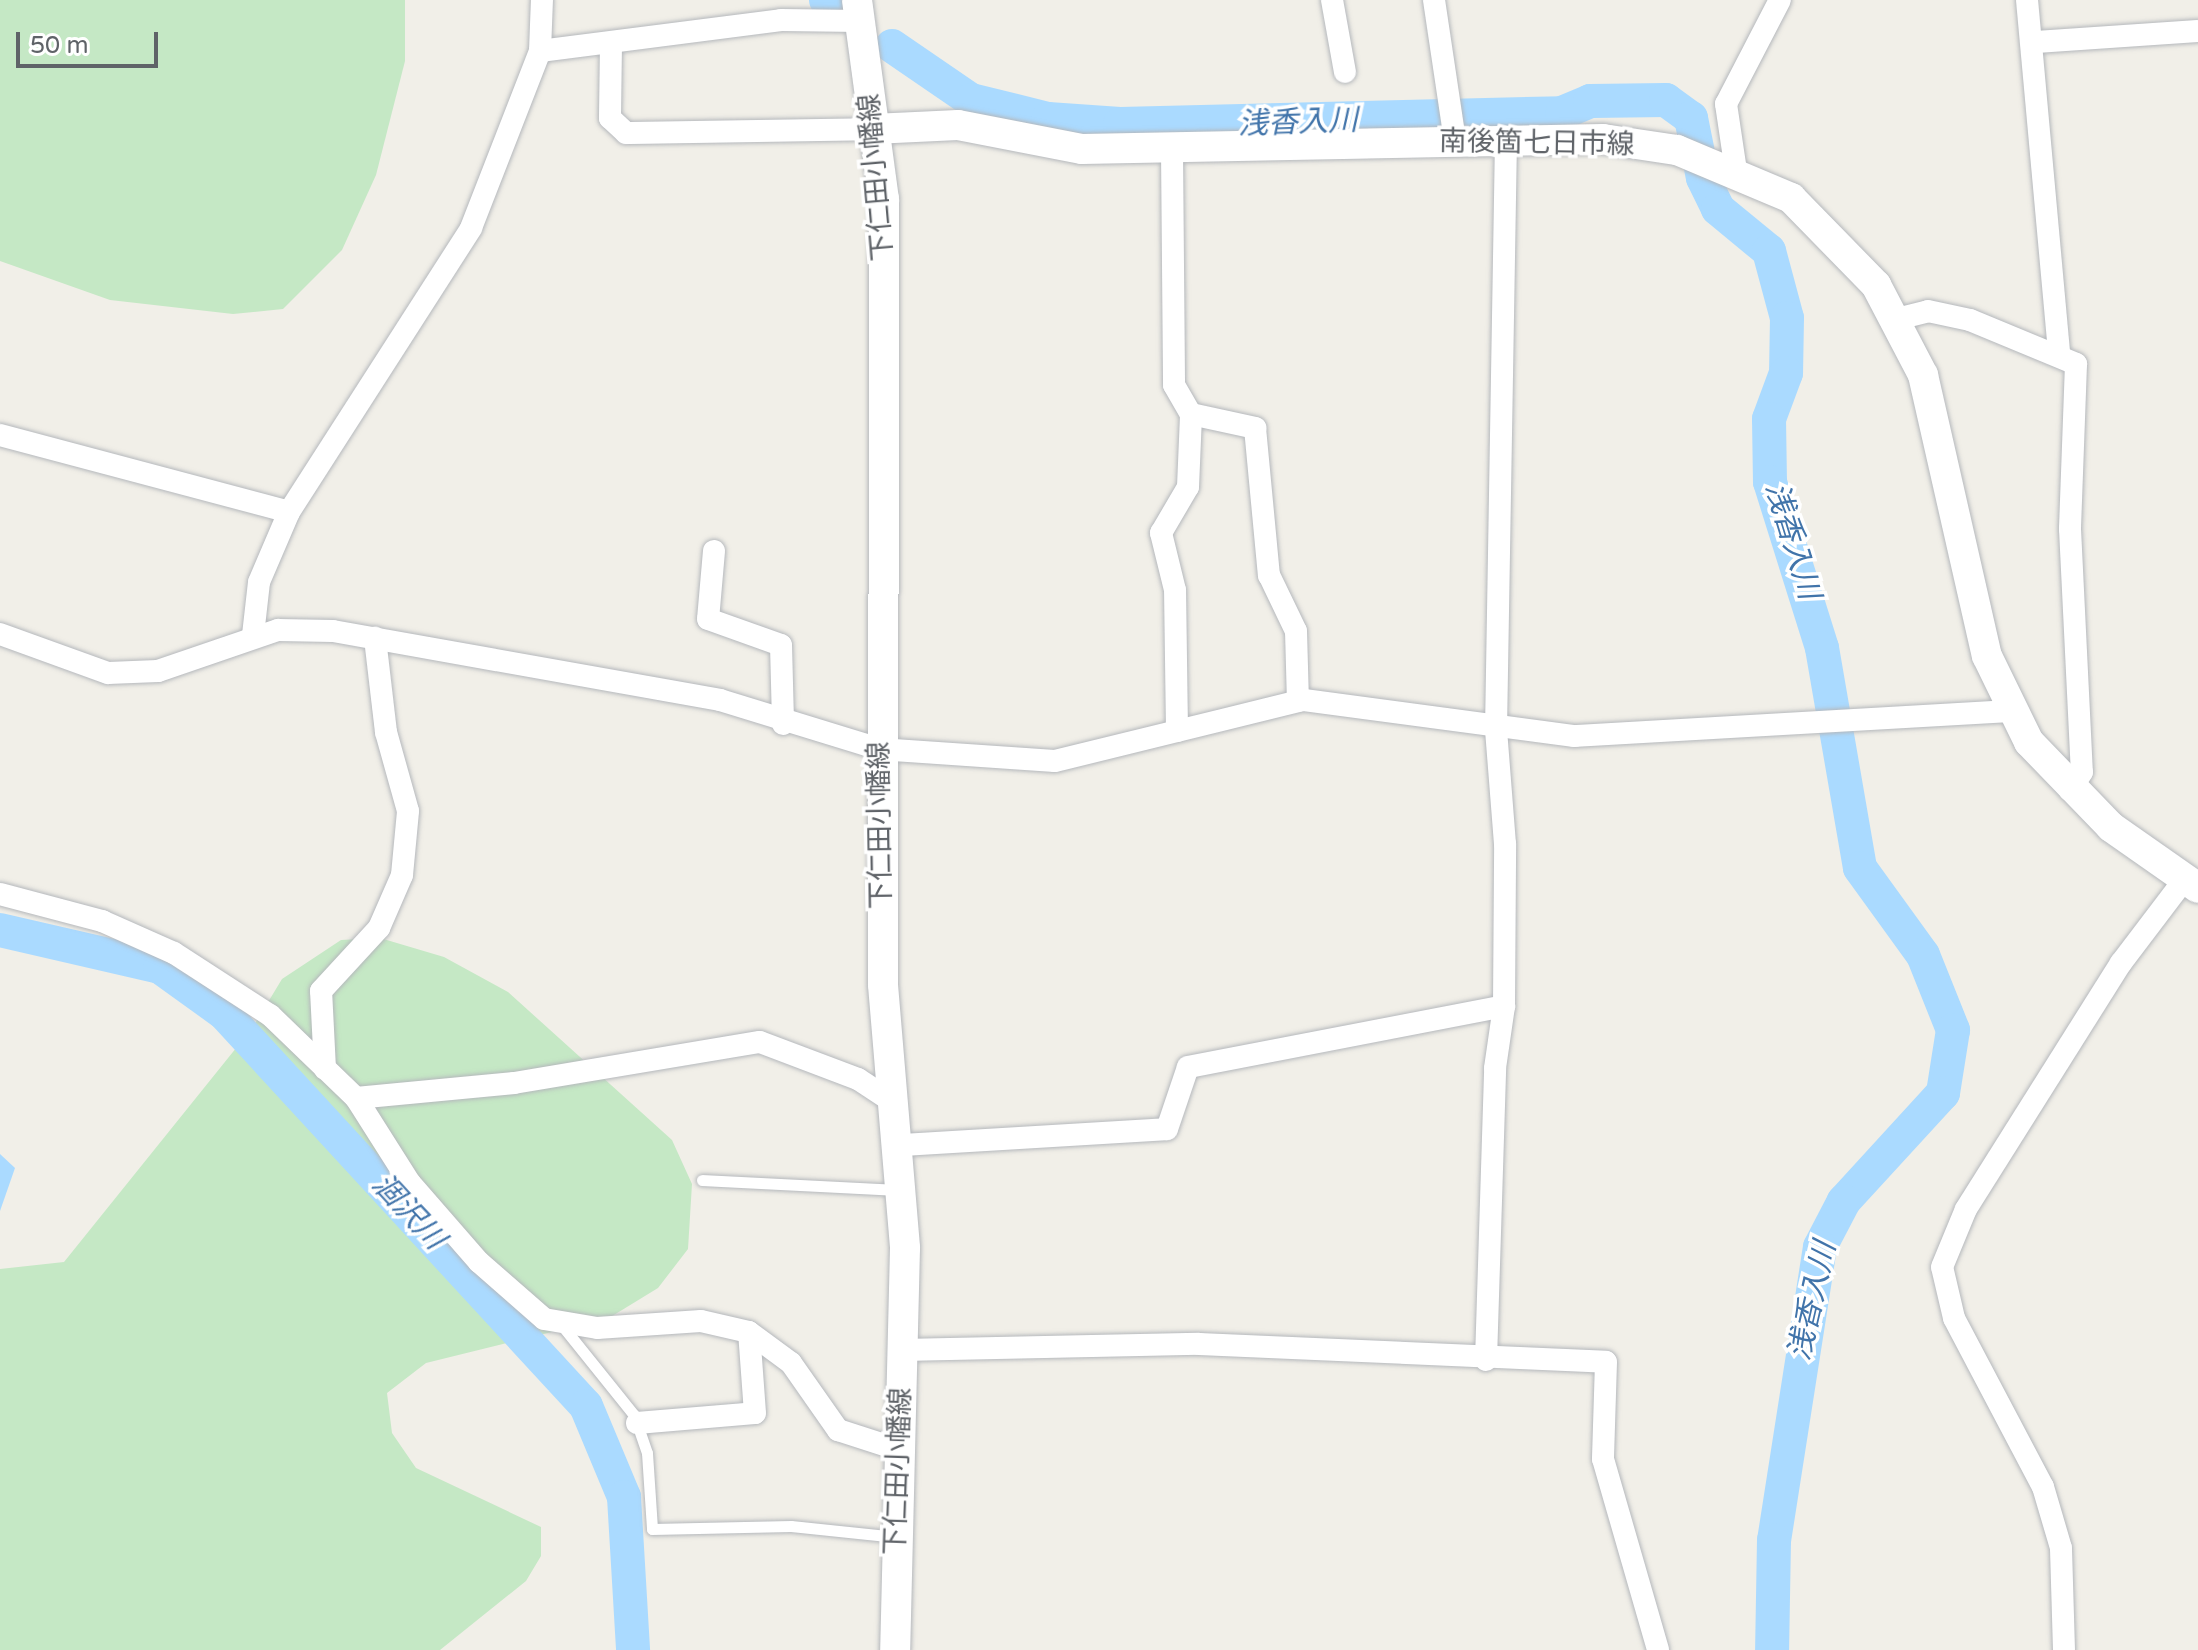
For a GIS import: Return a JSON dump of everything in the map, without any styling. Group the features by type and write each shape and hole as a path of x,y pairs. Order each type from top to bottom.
{"main road":[{"name":"下仁田小幡線","path":"858,10 873,129 884,262 879,749 883,985 903,1190 895,1650"},
{"name":"南後箇七日市線","path":"873,129 958,125 1056,146 1172,150 1452,119 1506,139 1603,139 1682,152 1729,168 1815,217 1861,265 1897,319 1941,433 1987,656 2012,711 2070,790 2191,884"}],"street":[{"path":"253,635 259,582 289,512 458,252 517,122 540,51 542,0"},
{"path":"1332,0 1345,72"},
{"path":"1434,0 1452,119"},
{"path":"1729,168 1726,104 1780,0"},
{"path":"2027,0 2036,42 2059,352"},
{"path":"540,51 858,10"},
{"path":"2036,42 2198,31"},
{"path":"611,44 610,118 626,133 873,129"},
{"path":"1486,1360 1504,1006 1505,844 1496,730 1506,139"},
{"path":"1172,150 1174,385 1191,414 1188,487 1161,533 1175,590 1177,731"},
{"path":"1897,319 1928,311 2059,352 2076,364 2081,393 2070,529 2082,772 2070,790"},
{"path":"1191,414 1255,428 1269,575 1296,631 1298,701"},
{"path":"0,435 289,512"},
{"path":"714,551 708,619 781,645 783,724"},
{"path":"0,634 108,673 158,671 253,635 333,631 690,694 783,724 879,749 1055,761 1298,701 1496,730 1575,736 2012,711"},
{"path":"325,1069 321,991 379,928 402,875 408,811 386,732 375,638"},
{"path":"2064,1650 2061,1548 2043,1487 1954,1318 1942,1267 1966,1209 2121,963 2191,884"},
{"path":"0,894 102,921 208,970 356,1098 410,1183 479,1262 544,1319 597,1328 701,1321 749,1332 791,1363 838,1430 900,1450"},
{"path":"901,1145 1167,1129 1188,1067 1504,1006"},
{"path":"356,1098 514,1083 760,1042 858,1079 896,1104"},
{"path":"637,1423 755,1413 749,1332"},
{"path":"902,1350 1112,1342 1486,1360 1606,1362 1603,1459 1658,1650"}],"lane":[{"path":"702,1180 903,1190"},
{"path":"560,1322 637,1423 647,1453 652,1529 791,1526 897,1537"}],"green space":[{"path":"0,0 405,0 405,61 376,175 342,250 283,309 233,314 110,300 0,261"},
{"path":"380,938 444,957 508,992 672,1140 692,1184 688,1249 658,1288 609,1318 426,1363 387,1393 392,1433 416,1468 541,1527 541,1556 526,1581 440,1650 0,1650 0,1269 64,1262 253,1027 282,979 341,940"}],"water":[{"path":"0,1154 15,1168 0,1211"}],"waterway":[{"name":"浅香入川","path":"826,0 832,4"},
{"name":"浅香入川","path":"892,46 971,100 1048,119 1120,124 1562,113 1590,101 1666,100 1691,118 1703,178 1718,209 1769,251 1787,318 1786,373 1769,419 1770,482 1822,648 1860,868 1923,955 1953,1030 1943,1093 1844,1201 1820,1247 1774,1540 1772,1650"},
{"name":"涸沢川","path":"0,930 160,967 224,1013 586,1406 624,1497 633,1650"}]}
